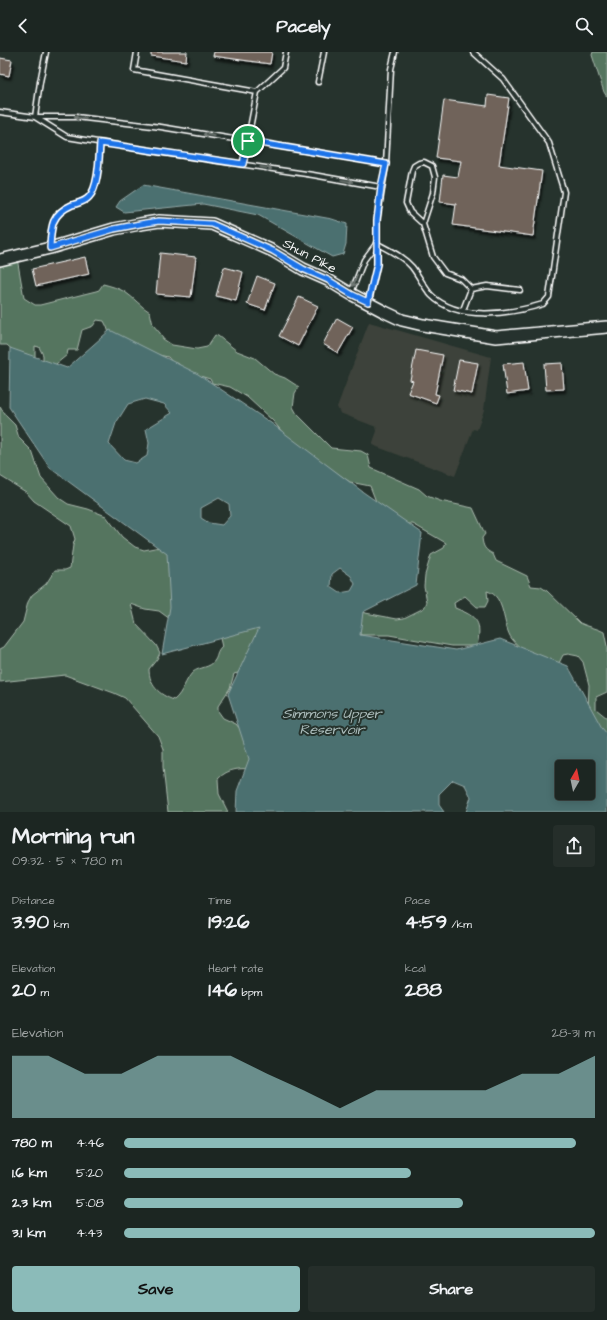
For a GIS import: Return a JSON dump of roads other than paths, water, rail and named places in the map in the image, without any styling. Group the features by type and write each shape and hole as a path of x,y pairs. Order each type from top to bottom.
{"main road":[{"name":"Shun Pike","path":"0,260 50,248 114,229 140,224 159,221 212,224 273,251 303,269 328,280 351,294 409,322 496,337 607,327"}],"lane":[{"path":"35,116 46,52"},
{"path":"137,52 134,70 257,92"},
{"path":"243,164 257,92 282,68 286,52"},
{"path":"318,82 324,52"},
{"path":"368,302 377,264 376,243 381,187 386,164 391,69 395,52"},
{"path":"376,243 411,266 431,294 441,302 462,310 482,313 499,313 543,304 549,297 564,192 549,143 503,79 473,52"},
{"path":"0,112 35,116 76,117 161,128 386,164"},
{"path":"35,116 67,137 381,187"},
{"path":"50,248 51,231 54,220 60,212 90,197 94,189 100,143"},
{"path":"423,224 435,177 432,166 424,162 414,166 406,203 410,212 423,224 433,257 445,273 461,279 471,289"},
{"path":"351,294 364,260 376,243"},
{"path":"471,289 487,286 520,290"},
{"path":"462,310 471,289"}],"water":[{"path":"143,185 332,219 347,224 346,244 343,254 332,257 258,215 203,204 124,212 116,207 120,201"},
{"name":"Simmons Upper Reservoir","path":"110,330 198,374 271,423 363,492 422,533 416,585 363,612 360,635 456,650 500,639 568,666 602,728 607,734 607,812 466,812 471,797 465,785 453,780 439,794 439,805 444,812 236,812 237,791 249,759 228,694 259,628 162,654 170,607 167,554 50,468 9,407 10,348 67,368","holes":["145,399 164,404 172,413 146,429 149,443 147,456 136,463 124,460 109,444 116,423 128,404","219,498 229,504 230,516 222,525 209,523 201,518 201,508","340,568 351,576 355,584 351,591 340,593 331,587 332,574"]}]}
